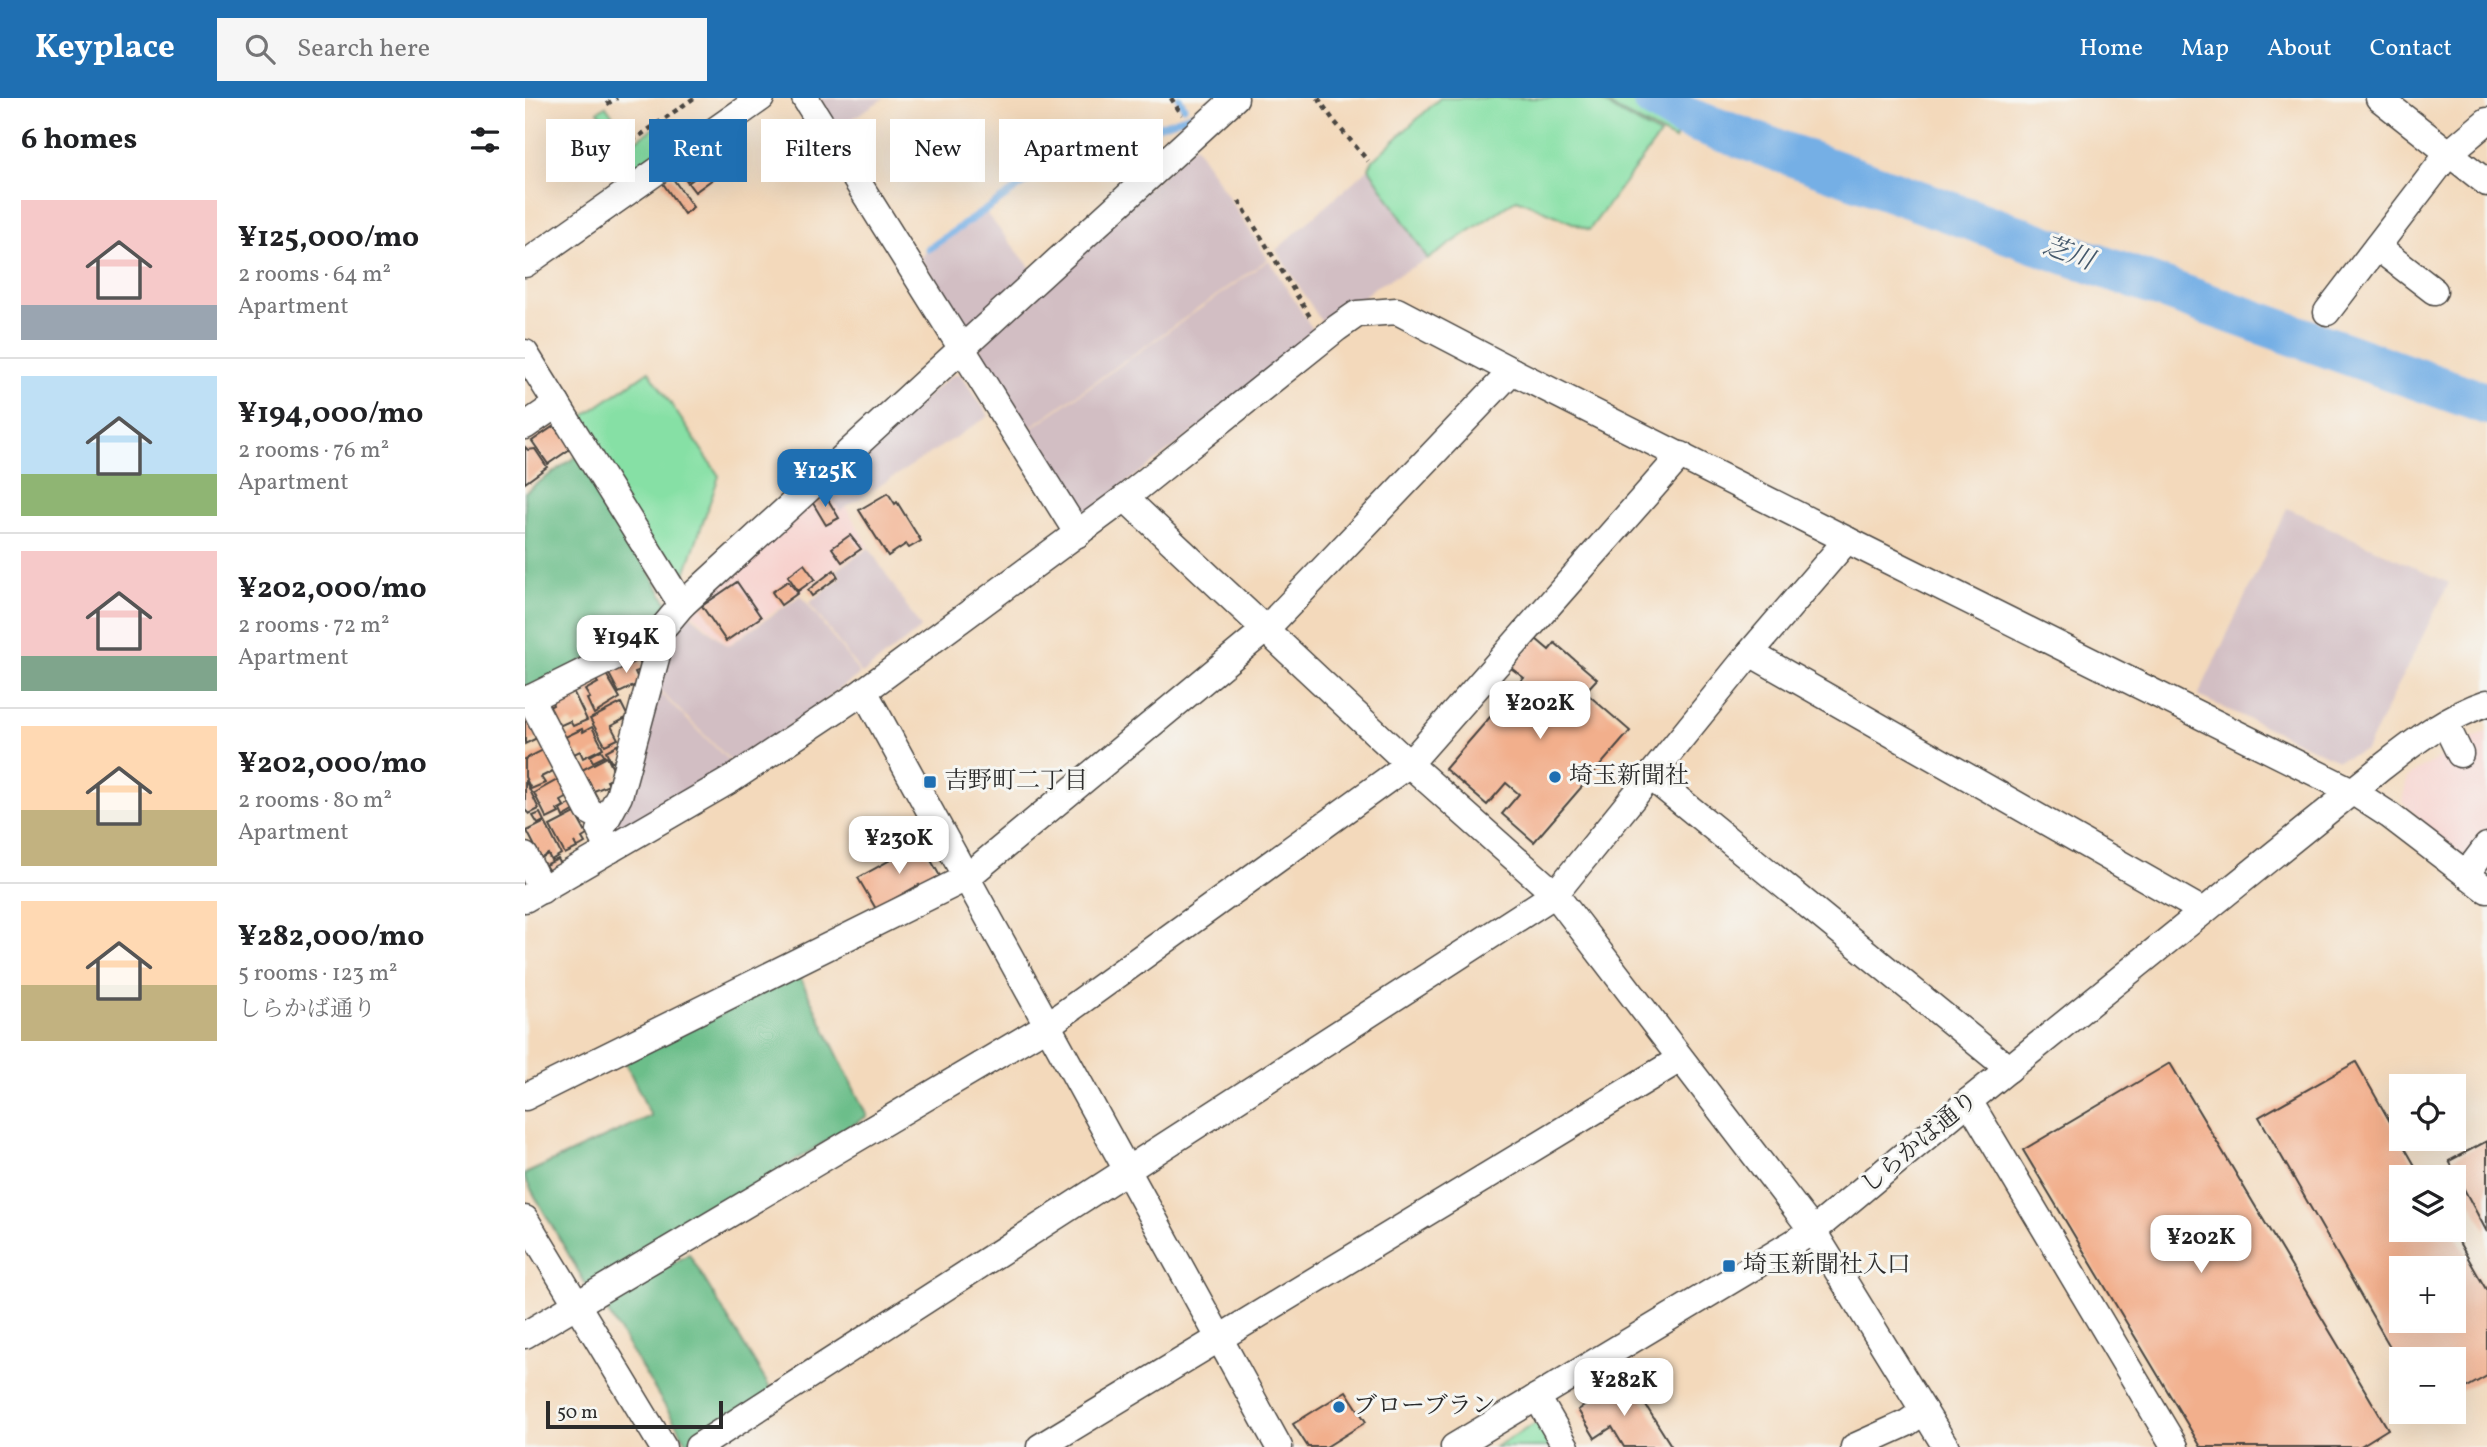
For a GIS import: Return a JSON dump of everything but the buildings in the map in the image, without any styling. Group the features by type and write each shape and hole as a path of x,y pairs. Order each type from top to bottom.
{"street":[{"path":"525,264 761,98"},
{"path":"805,98 1078,534"},
{"path":"606,820 589,811 528,700 656,635 683,605 1235,98"},
{"path":"2379,98 2487,183"},
{"path":"2327,312 2448,154 2487,121"},
{"path":"2377,247 2434,291"},
{"path":"525,856 534,895 732,779 864,691 1078,534 1357,314 1397,311 1847,540 2352,791 2389,815 2477,882 2487,846"},
{"path":"525,353 683,605"},
{"path":"525,1097 966,878 1266,629 1512,371"},
{"path":"525,426 557,404"},
{"path":"525,1335 1048,1025 1409,764 1681,455"},
{"path":"1125,498 1409,764 1555,894 1813,1231 1946,1447"},
{"path":"698,1447 1555,894 1750,653 1847,540"},
{"path":"610,850 600,831 619,796 659,646 656,635"},
{"path":"1750,653 2203,911"},
{"path":"864,691 1279,1447"},
{"name":"しらかば通り","path":"1454,1447 1813,1231 2352,791 2420,738 2473,707 2487,703"},
{"path":"2445,723 2460,754"},
{"path":"1650,776 2009,1069"},
{"path":"1040,1447 1680,1059"},
{"path":"1969,1101 2175,1447"},
{"path":"525,1219 663,1447"},
{"path":"1537,1397 1566,1447"},
{"path":"1854,1447 1907,1423 1924,1411"}],"path":[{"path":"607,104 617,98"},
{"path":"635,139 695,98"},
{"path":"1171,98 1181,114"},
{"path":"1318,98 1368,161"},
{"path":"1239,201 1323,339"}],"shaded area":[{"path":"819,98 884,98 852,119 831,119"},
{"path":"1195,145 1268,259 1028,429 980,355 981,343 1155,182 1163,182 1163,175"},
{"path":"1369,168 1428,259 1375,287 1326,329 1276,250"},
{"path":"986,213 1035,273 971,330 963,328 920,257"},
{"path":"1269,260 1318,338 1089,511 1077,509 1029,430"},
{"path":"960,374 989,416 840,511 821,484 951,376"},
{"path":"821,484 840,511 846,507 869,546 728,645 688,610"},
{"path":"2287,508 2449,583 2366,750 2338,760 2198,696"},
{"path":"869,548 921,628 862,674 809,603 841,578 836,570"},
{"path":"801,595 860,674 736,766 656,687 673,634 688,613 728,646"},
{"path":"656,689 734,766 611,837"},
{"path":"2487,732 2487,872 2445,843 2402,802 2407,777"}],"green space":[{"path":"1440,98 1597,98 1660,135 1589,230 1517,199 1428,259 1369,168 1373,160"},
{"path":"1600,98 1632,98 1680,121 1675,140 1619,111"},
{"path":"606,106 615,119 604,119 598,111"},
{"path":"649,131 649,169 642,174 635,164 635,141"},
{"path":"649,371 719,476 679,591 575,422"},
{"path":"581,453 670,608 622,640 525,692 525,492"},
{"path":"799,975 867,1116 588,1288 525,1179 525,1174 651,1116 625,1062"},
{"path":"689,1254 773,1393 688,1444 604,1306"},
{"path":"1536,1423 1546,1424 1559,1447 1495,1447"}],"waterway":[{"path":"1179,98 1184,107"},
{"name":"芝川","path":"1653,98 1684,117 2487,404"},
{"path":"928,249 1060,159 1207,108"}],"place":[{"name":"埼玉新聞社","path":"1555,777"},
{"name":"吉野町二丁目","path":"930,782"},
{"name":"埼玉新聞社入口","path":"1729,1266"},
{"name":"ブローブラン","path":"1339,1407"}]}
